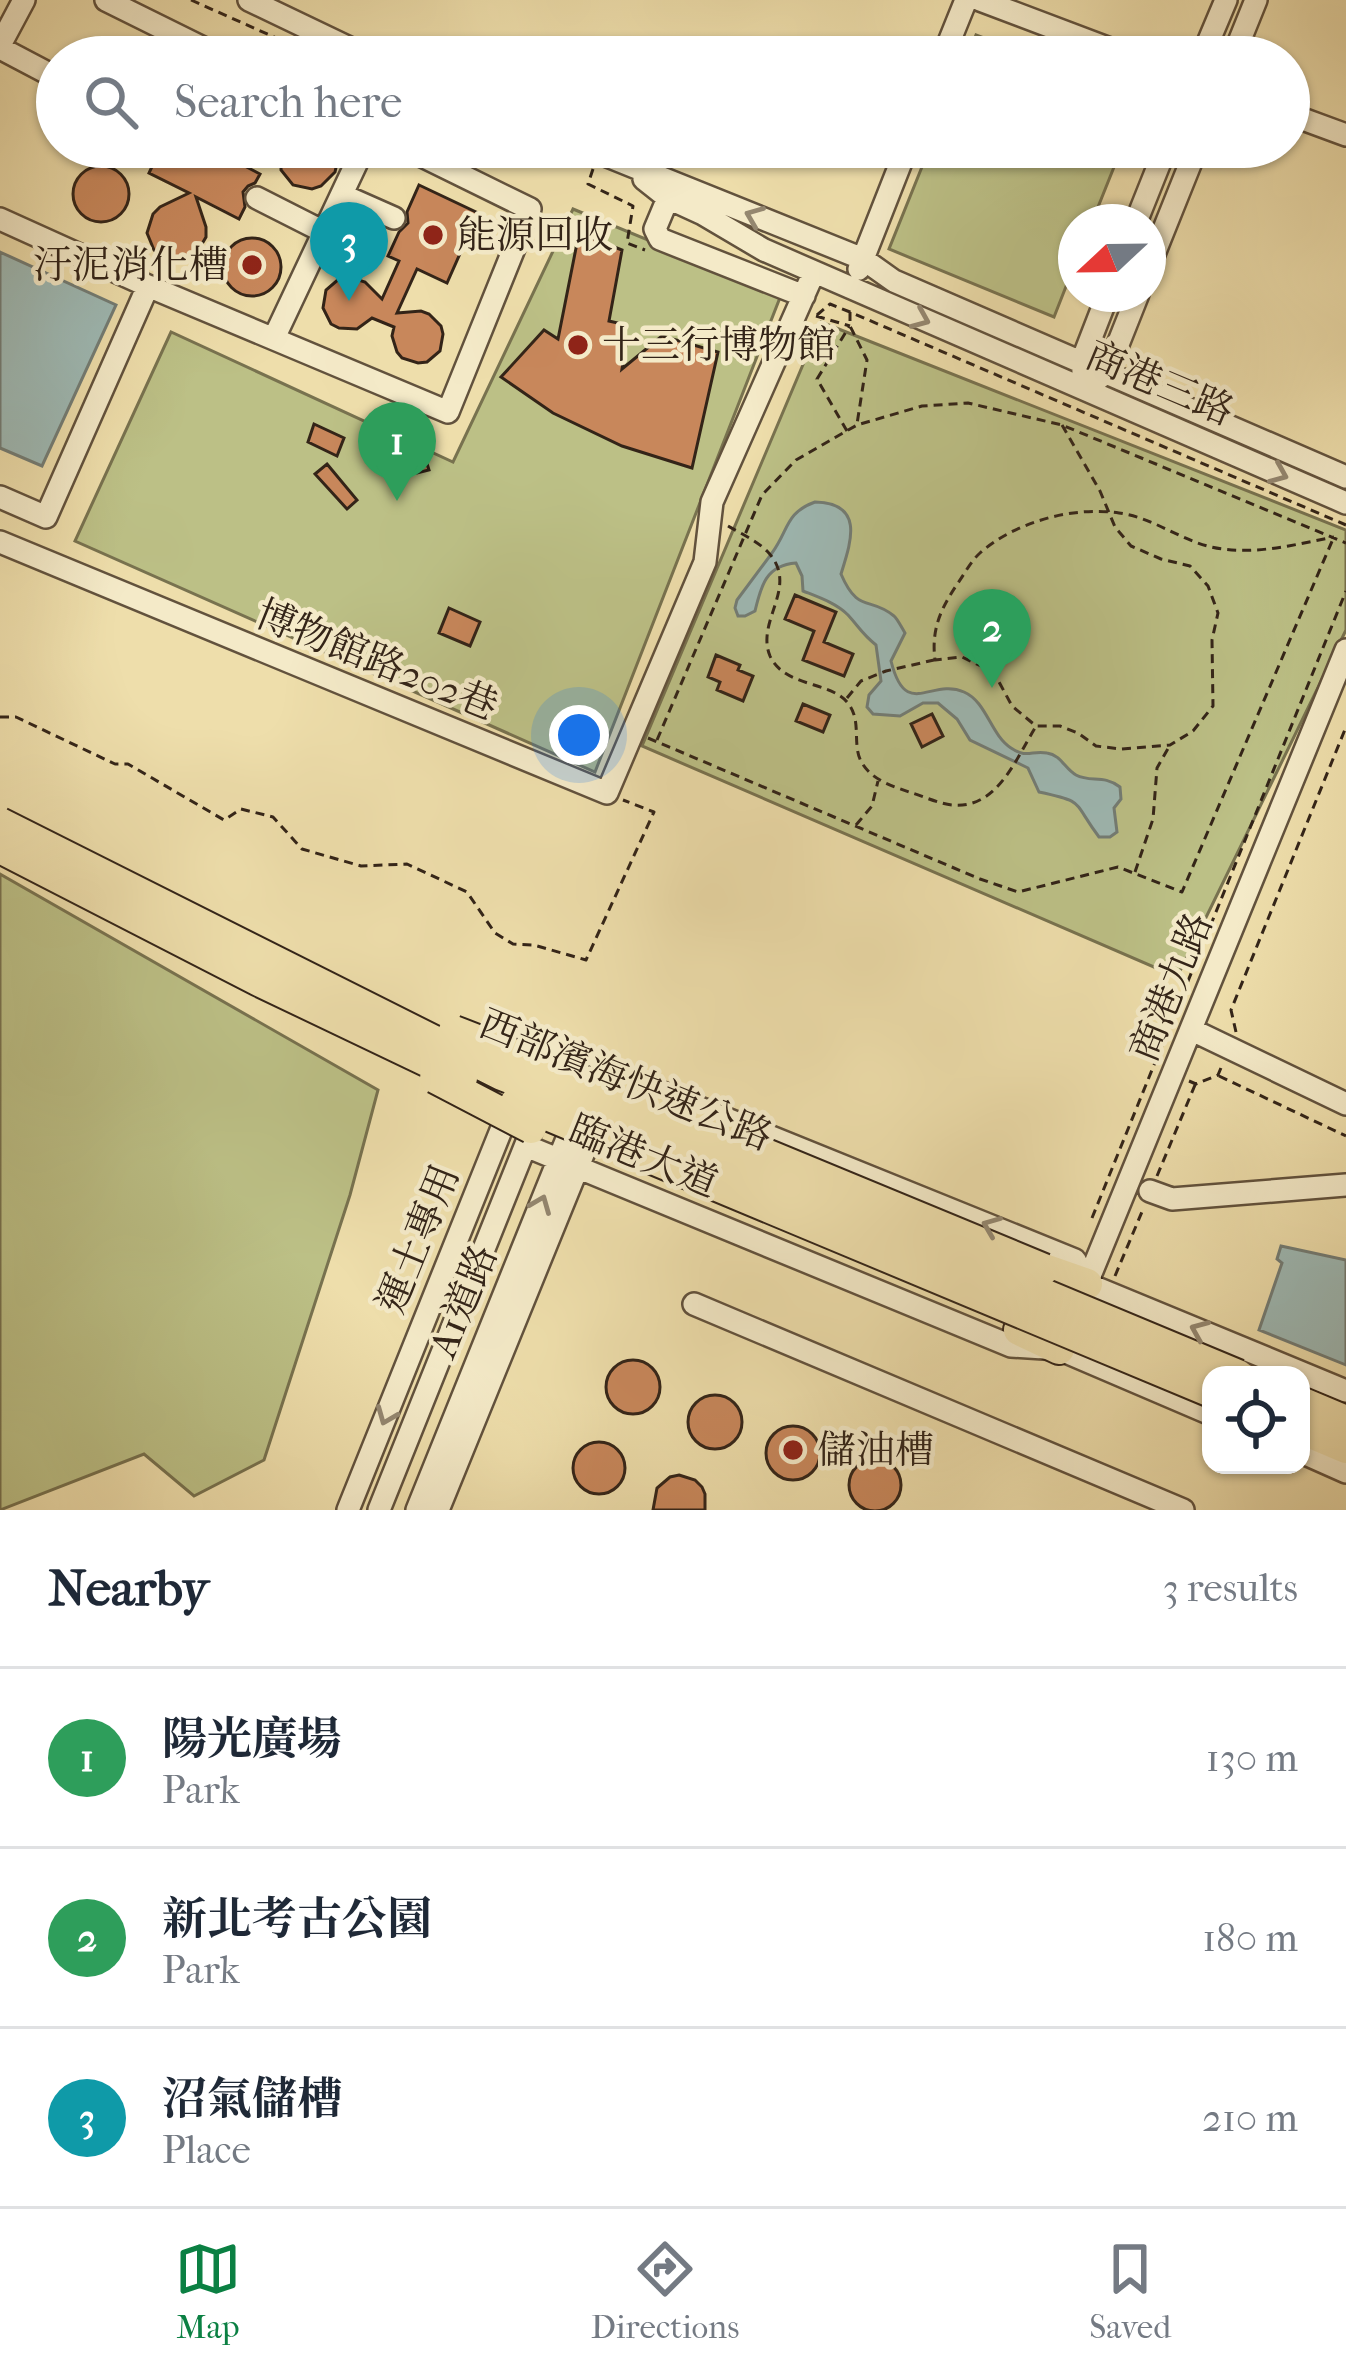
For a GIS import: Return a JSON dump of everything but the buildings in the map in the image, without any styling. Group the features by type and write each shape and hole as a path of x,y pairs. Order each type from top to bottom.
{"highway":[{"name":"西部濱海快速公路","path":"0,823 492,1092 1202,1383"},
{"name":"西部濱海快速公路","path":"0,848 502,1075 1216,1366"},
{"path":"262,969 703,1128 1087,1284"},
{"path":"262,969 515,1122 1019,1330 1068,1330"},
{"path":"1310,1409 1346,1424"},
{"path":"1310,1429 1346,1444"}],"street":[{"path":"24,0 0,46 36,66"},
{"path":"106,0 179,36"},
{"path":"951,36 966,0"},
{"path":"980,0 1075,36"},
{"path":"1211,36 1226,0"},
{"path":"1241,36 1256,0"},
{"path":"257,2 326,36"},
{"path":"1310,122 1346,135"},
{"path":"274,338 354,168"},
{"path":"0,219 448,412 530,209 447,168"},
{"name":"商港三路","path":"630,168 668,198 764,250 1346,503"},
{"name":"商港三路","path":"635,168 862,260 895,281 1346,477"},
{"path":"851,288 899,168"},
{"path":"1143,204 1158,168"},
{"path":"1166,224 1189,168"},
{"path":"341,195 394,218"},
{"path":"257,198 324,232"},
{"path":"668,198 656,229 660,239 810,306"},
{"path":"607,793 705,562 712,502 810,306 814,272 862,260"},
{"path":"0,497 46,517 148,286"},
{"path":"1085,390 1082,361 1101,312"},
{"path":"1085,390 1107,372 1131,312"},
{"name":"博物館路202巷","path":"0,542 607,793"},
{"name":"商港九路","path":"1068,1330 1346,650"},
{"path":"1192,1030 1346,1105"},
{"name":"運土專用","path":"348,1510 526,1069 541,1055 557,1052 596,1066"},
{"name":"臨港大道","path":"1202,1409 1068,1330 1011,1346 526,1146 543,1102 561,1072 580,1064 596,1066 1075,1260 1087,1284 1346,1391"},
{"path":"543,1102 1202,1383"},
{"name":"A1道路","path":"417,1510 490,1329 589,1122"},
{"name":"A1道路","path":"379,1510 526,1146"},
{"path":"438,1510 568,1163"},
{"path":"1150,1191 1172,1199 1346,1185"},
{"path":"694,1304 1183,1510"},
{"path":"457,1315 490,1329"},
{"path":"1068,1330 1202,1370"},
{"path":"1310,1456 1346,1472"}],"path":[{"path":"191,0 272,36"},
{"path":"810,306 830,304 850,312 1346,525"},
{"path":"810,306 850,326 866,360 857,425"},
{"path":"847,431 818,379 850,326"},
{"path":"656,741 762,494 796,460 857,425 922,406 968,403 1062,425 1346,543"},
{"path":"846,699 860,681 886,671 962,657 998,680 1012,706 1036,726 1060,726 1096,746 1121,749 1169,745 1193,731 1213,706 1212,640 1219,614 1208,586 1190,566 1131,545 1115,527 1062,425"},
{"path":"935,660 936,619 977,555 1011,532 1057,517 1085,511 1151,520 1186,539 1223,549 1280,548 1334,538"},
{"path":"710,516 767,551 777,567 780,594 766,643 773,662 786,674 846,699 856,718 861,762 879,780 954,805 978,802 995,790 1036,726"},
{"path":"634,732 1018,892 1118,867 1182,892 1334,538"},
{"path":"1093,1217 1346,591"},
{"path":"0,717 16,717 115,764 128,764 224,820 241,809 273,817 302,849 361,866 407,864 467,892 495,933 513,944 586,960 654,812 607,793"},
{"path":"1237,1029 1232,1010 1346,727"},
{"path":"1134,873 1154,819 1157,768 1169,745"},
{"path":"856,826 872,806 879,780"},
{"path":"1119,1297 1114,1276 1196,1084 1218,1075 1346,1136"}],"green space":[{"path":"922,168 1114,168 1099,204 1058,204 1058,307 1054,317 889,249"},
{"path":"573,209 781,295 595,772 75,541 171,332 453,462"},
{"path":"821,322 1346,530 1346,630 1177,977 642,746"},
{"path":"0,874 378,1090 350,1195 264,1460 194,1496 144,1454 0,1510"}],"water":[{"path":"0,252 116,305 42,466 0,448"},
{"path":"815,502 842,509 848,517 850,537 841,574 853,595 886,610 905,633 891,661 904,689 964,692 978,703 1011,748 1052,754 1076,775 1120,787 1121,799 1114,808 1117,832 1099,837 1076,805 1039,792 1028,768 970,740 957,719 938,703 923,703 900,716 873,714 867,707 869,695 881,681 876,645 843,611 803,591 796,563 771,572 755,611 738,616 737,600 793,517"},
{"path":"1281,1246 1346,1260 1346,1365 1259,1330 1282,1263 1277,1259"}],"place":[{"name":"能源回收","path":"433,235"},
{"name":"汙泥消化槽","path":"252,265"},
{"name":"沼氣儲槽","path":"349,301"},
{"name":"十三行博物館","path":"578,345"},
{"name":"陽光廣場","path":"397,501"},
{"name":"新北考古公園","path":"992,688"},
{"name":"儲油槽","path":"793,1450"}]}
